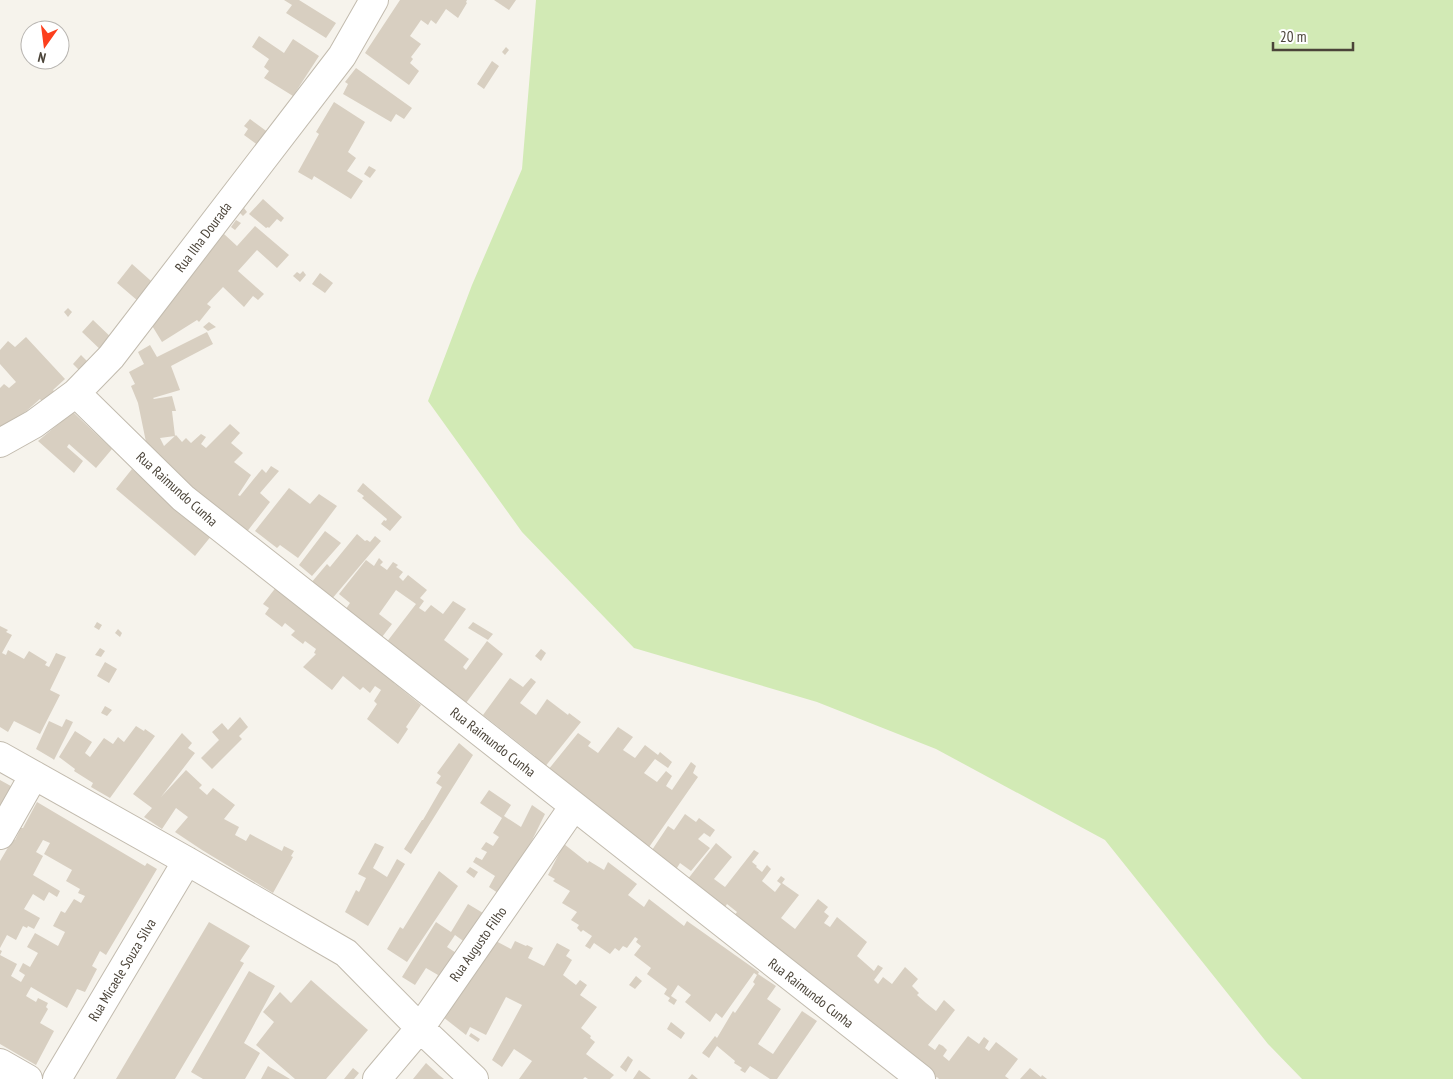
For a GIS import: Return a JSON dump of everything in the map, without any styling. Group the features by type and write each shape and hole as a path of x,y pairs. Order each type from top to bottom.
{"street":[{"name":"Rua Ilha Dourada","path":"0,443 34,424 76,393 111,357 342,56 374,0"},
{"name":"Rua Raimundo Cunha","path":"76,393 183,498 921,1079"},
{"path":"0,756 188,861 346,953 420,1028 474,1079"},
{"path":"0,835 34,775"},
{"name":"Rua Augusto Filho","path":"377,1079 420,1028 574,806"},
{"name":"Rua Micaele Souza Silva","path":"56,1079 188,861"},
{"path":"0,1063 28,1079"}],"green space":[{"path":"536,0 1453,0 1453,1079 1302,1079 1268,1044 1105,840 936,749 817,702 634,648 522,532 428,401 472,285 522,169"}],"building":[{"path":"284,0 299,0 336,23 326,38 286,13 292,5"},
{"path":"400,0 467,0 458,18 446,9 436,24 431,20 428,25 421,20 410,36 421,44 411,57 413,59 410,63 419,71 409,85 365,53"},
{"path":"494,0 516,0 509,10"},
{"path":"259,36 284,53 293,39 319,56 293,96 264,78 269,71 264,67 269,59 252,47"},
{"path":"506,47 509,50 505,55 502,52"},
{"path":"492,61 499,66 484,89 477,84"},
{"path":"356,68 412,108 404,119 396,114 391,122 343,94 348,84 345,82"},
{"path":"334,102 365,122 348,152 356,158 347,171 363,181 351,199 314,176 312,180 298,172 319,134 316,132"},
{"path":"250,119 269,133 259,146 244,135 248,129 244,126"},
{"path":"369,166 376,170 370,178 364,174"},
{"path":"263,199 284,218 281,222 277,219 269,228 266,228 249,214"},
{"path":"244,208 247,212 243,216 240,213"},
{"path":"236,220 241,223 235,230 231,227"},
{"path":"255,226 289,255 277,268 257,250 238,271 264,294 258,300 253,296 244,307 223,287 207,304 211,307 199,322 197,320 162,342 151,324 175,297 173,295 224,234 237,246"},
{"path":"132,264 159,288 145,307 117,283"},
{"path":"303,271 306,275 300,282 293,276 297,272 300,274"},
{"path":"320,273 333,283 325,293 312,284"},
{"path":"68,308 72,312 68,317 64,312"},
{"path":"93,320 115,341 104,353 82,332"},
{"path":"209,322 216,327 208,331 203,327"},
{"path":"207,332 213,344 171,366 180,390 153,398 172,396 176,411 172,411 175,436 182,442 186,438 191,443 201,434 206,437 201,444 206,448 230,424 240,433 231,443 243,453 234,462 251,475 238,495 240,496 262,469 266,473 271,466 279,471 260,493 270,502 246,533 152,458 146,442 138,403 131,386 135,384 129,372 144,364 138,352 150,345 157,357","holes":["175,436 164,446 160,438"]},
{"path":"26,337 65,379 53,390 56,394 44,404 40,399 23,414 27,418 0,436 0,388 4,384 9,388 16,382 0,364 0,350 8,341 15,347"},
{"path":"81,355 94,368 85,376 73,364"},
{"path":"73,412 112,449 96,468 69,444 67,447 83,461 74,473 38,441"},
{"path":"132,469 212,535 195,556 116,489"},
{"path":"363,483 402,517 390,531 381,524 387,519 362,498 364,496 357,491"},
{"path":"289,488 310,504 319,494 337,506 298,558 280,545 277,548 255,531"},
{"path":"325,531 341,543 312,576 299,565"},
{"path":"357,534 365,541 370,542 375,536 381,541 331,600 311,583 327,564 330,567"},
{"path":"379,558 383,562 380,565 387,570 393,562 398,565 396,567 403,572 399,577 403,581 408,575 427,590 420,598 424,601 419,608 425,612 431,605 443,614 453,601 466,609 444,640 469,659 463,667 466,670 487,641 503,654 466,703 386,643 416,604 396,590 379,614 392,624 379,641 343,613 350,603 339,594 366,560 374,566"},
{"path":"277,586 395,681 394,683 421,705 406,727 408,729 398,744 367,719 377,704 374,701 381,690 375,686 370,693 363,687 360,690 343,676 332,690 303,667 316,654 314,653 316,649 305,641 303,644 291,635 295,631 285,623 282,627 265,614 269,608 263,604"},
{"path":"97,622 102,625 99,630 94,627"},
{"path":"473,622 493,634 488,640 468,628"},
{"path":"0,626 8,630 6,632 12,635 2,653 6,655 8,650 24,659 29,651 47,662 45,665 49,667 56,653 66,657 50,690 60,695 40,734 14,721 8,732 0,727"},
{"path":"118,629 122,633 120,637 115,633"},
{"path":"100,648 105,651 101,657 95,655"},
{"path":"541,649 546,653 541,661 535,656"},
{"path":"105,662 117,669 109,683 97,676"},
{"path":"510,678 523,687 531,678 536,682 520,703 536,715 547,699 581,722 544,768 533,759 535,756 483,715"},
{"path":"105,706 112,710 107,716 101,713"},
{"path":"240,717 248,727 239,736 242,739 212,769 201,758 219,740 212,732 222,723 228,730"},
{"path":"66,719 73,722 54,760 36,749 49,721 62,727"},
{"path":"136,726 144,731 145,729 155,736 110,798 91,787 93,783 74,771 75,769 59,757 75,731 92,742 85,753 90,757 104,738 113,744 118,737 124,742"},
{"path":"618,727 633,737 623,750 635,758 645,745 658,755 660,752 672,762 668,768 655,759 644,773 657,782 666,771 672,776 666,786 672,790 691,762 696,766 693,773 698,777 647,850 548,770 578,733 591,742 588,746 598,753"},
{"path":"182,733 192,743 188,748 195,753 161,797 186,770 202,785 199,788 207,795 213,788 235,805 224,819 239,827 235,835 246,841 250,834 282,851 284,846 294,851 291,856 293,857 273,893 175,832 188,817 176,808 162,829 144,817 152,808 133,794"},
{"path":"459,743 473,755 411,854 404,849 442,787 436,783 441,776 437,773"},
{"path":"0,780 18,790 0,821"},
{"path":"489,790 511,805 504,816 521,827 532,805 545,814 504,897 489,887 495,876 473,862 476,857 482,860 487,852 481,849 486,842 493,846 499,837 493,833 502,818 480,803"},
{"path":"37,802 145,866 147,863 157,869 106,955 100,951 92,966 97,969 85,992 77,989 67,1008 31,987 26,996 36,1002 38,998 48,1003 46,1007 48,1009 40,1023 54,1031 36,1065 0,1044 0,955 17,964 11,976 21,982 25,975 19,971 23,963 30,967 38,953 27,947 35,933 58,946 65,932 53,926 61,911 65,913 74,899 81,903 85,896 78,893 80,889 66,881 72,870 44,854 50,843 43,840 36,852 43,856 33,875 60,891 57,897 49,892 44,901 33,894 24,909 40,918 34,929 23,926 16,940 7,935 0,948 0,861 13,839 15,840 21,828 23,828"},
{"path":"685,814 696,822 699,818 715,830 710,837 704,833 698,839 710,848 691,871 680,863 675,871 650,853 668,826 674,830"},
{"path":"375,843 384,847 373,868 387,877 397,859 405,864 368,926 345,912 356,890 359,892 366,878 358,874"},
{"path":"716,843 732,857 714,879 725,887 754,850 759,853 752,862 762,872 767,865 771,869 762,881 775,892 781,884 777,881 781,876 785,879 782,883 799,895 781,918 795,929 818,899 828,907 824,912 829,916 824,923 830,927 837,917 867,942 857,956 874,971 878,965 883,968 874,980 878,984 883,977 892,984 905,967 918,979 912,986 919,993 917,995 926,1003 936,1011 944,1000 955,1010 928,1045 935,1050 939,1044 943,1046 947,1050 943,1056 949,1061 968,1036 979,1044 984,1037 989,1041 985,1048 989,1051 996,1042 1018,1059 1005,1076 1009,1079 939,1079 937,1077 933,1079 733,917 737,912 727,904 724,909 684,884"},
{"path":"564,844 588,863 589,861 604,870 608,862 637,884 628,895 644,907 649,899 684,926 687,921 776,986 767,999 781,1009 758,1044 773,1054 802,1011 817,1021 777,1079 770,1079 750,1066 745,1073 740,1070 742,1068 734,1063 735,1061 717,1046 709,1058 702,1053 715,1036 717,1038 733,1011 735,1013 755,984 753,982 757,975 754,973 722,1018 716,1013 710,1022 685,1002 691,995 678,985 671,996 677,1000 674,1005 668,1001 670,998 664,994 667,989 647,974 651,968 634,955 641,946 636,942 638,939 635,937 627,948 623,946 619,951 615,948 610,954 594,943 590,949 585,946 592,936 583,930 581,932 577,928 579,925 571,920 577,912 562,903 570,891 553,881 555,879 548,875"},
{"path":"470,867 478,872 474,878 466,872"},
{"path":"439,871 458,886 407,962 387,949 400,927 403,929"},
{"path":"468,904 493,919 466,943 455,935 447,947 464,958 425,997 438,975 426,968 415,985 402,977 436,922 451,932"},
{"path":"209,922 250,946 240,961 244,963 175,1079 116,1079"},
{"path":"494,940 511,949 515,941 533,948 528,958 544,966 557,943 570,950 566,956 572,960 563,975 576,985 580,980 587,985 580,995 597,1007 581,1028 595,1042 586,1054 614,1075 610,1079 588,1079 585,1077 583,1079 519,1079 532,1061 514,1049 502,1067 492,1060 522,1005 506,997 486,1035 470,1027 466,1035 443,1017 475,963 480,966"},
{"path":"249,971 275,986 244,1043 260,1053 245,1079 203,1079 191,1072"},
{"path":"636,976 642,981 635,989 629,985"},
{"path":"311,980 368,1030 326,1079 295,1079 256,1045 274,1022 263,1012 280,992 291,1003"},
{"path":"671,1022 685,1033 681,1039 667,1029"},
{"path":"471,1033 480,1039 478,1042 469,1036"},
{"path":"628,1056 633,1060 626,1072 620,1067"},
{"path":"426,1063 439,1075 444,1079 413,1079"},
{"path":"268,1066 290,1079 261,1079"},
{"path":"353,1068 359,1073 354,1079 344,1079"},
{"path":"1030,1068 1041,1077 1042,1075 1047,1079 1020,1079"},
{"path":"639,1070 651,1079 633,1079"},
{"path":"692,1074 698,1079 688,1079"}]}
